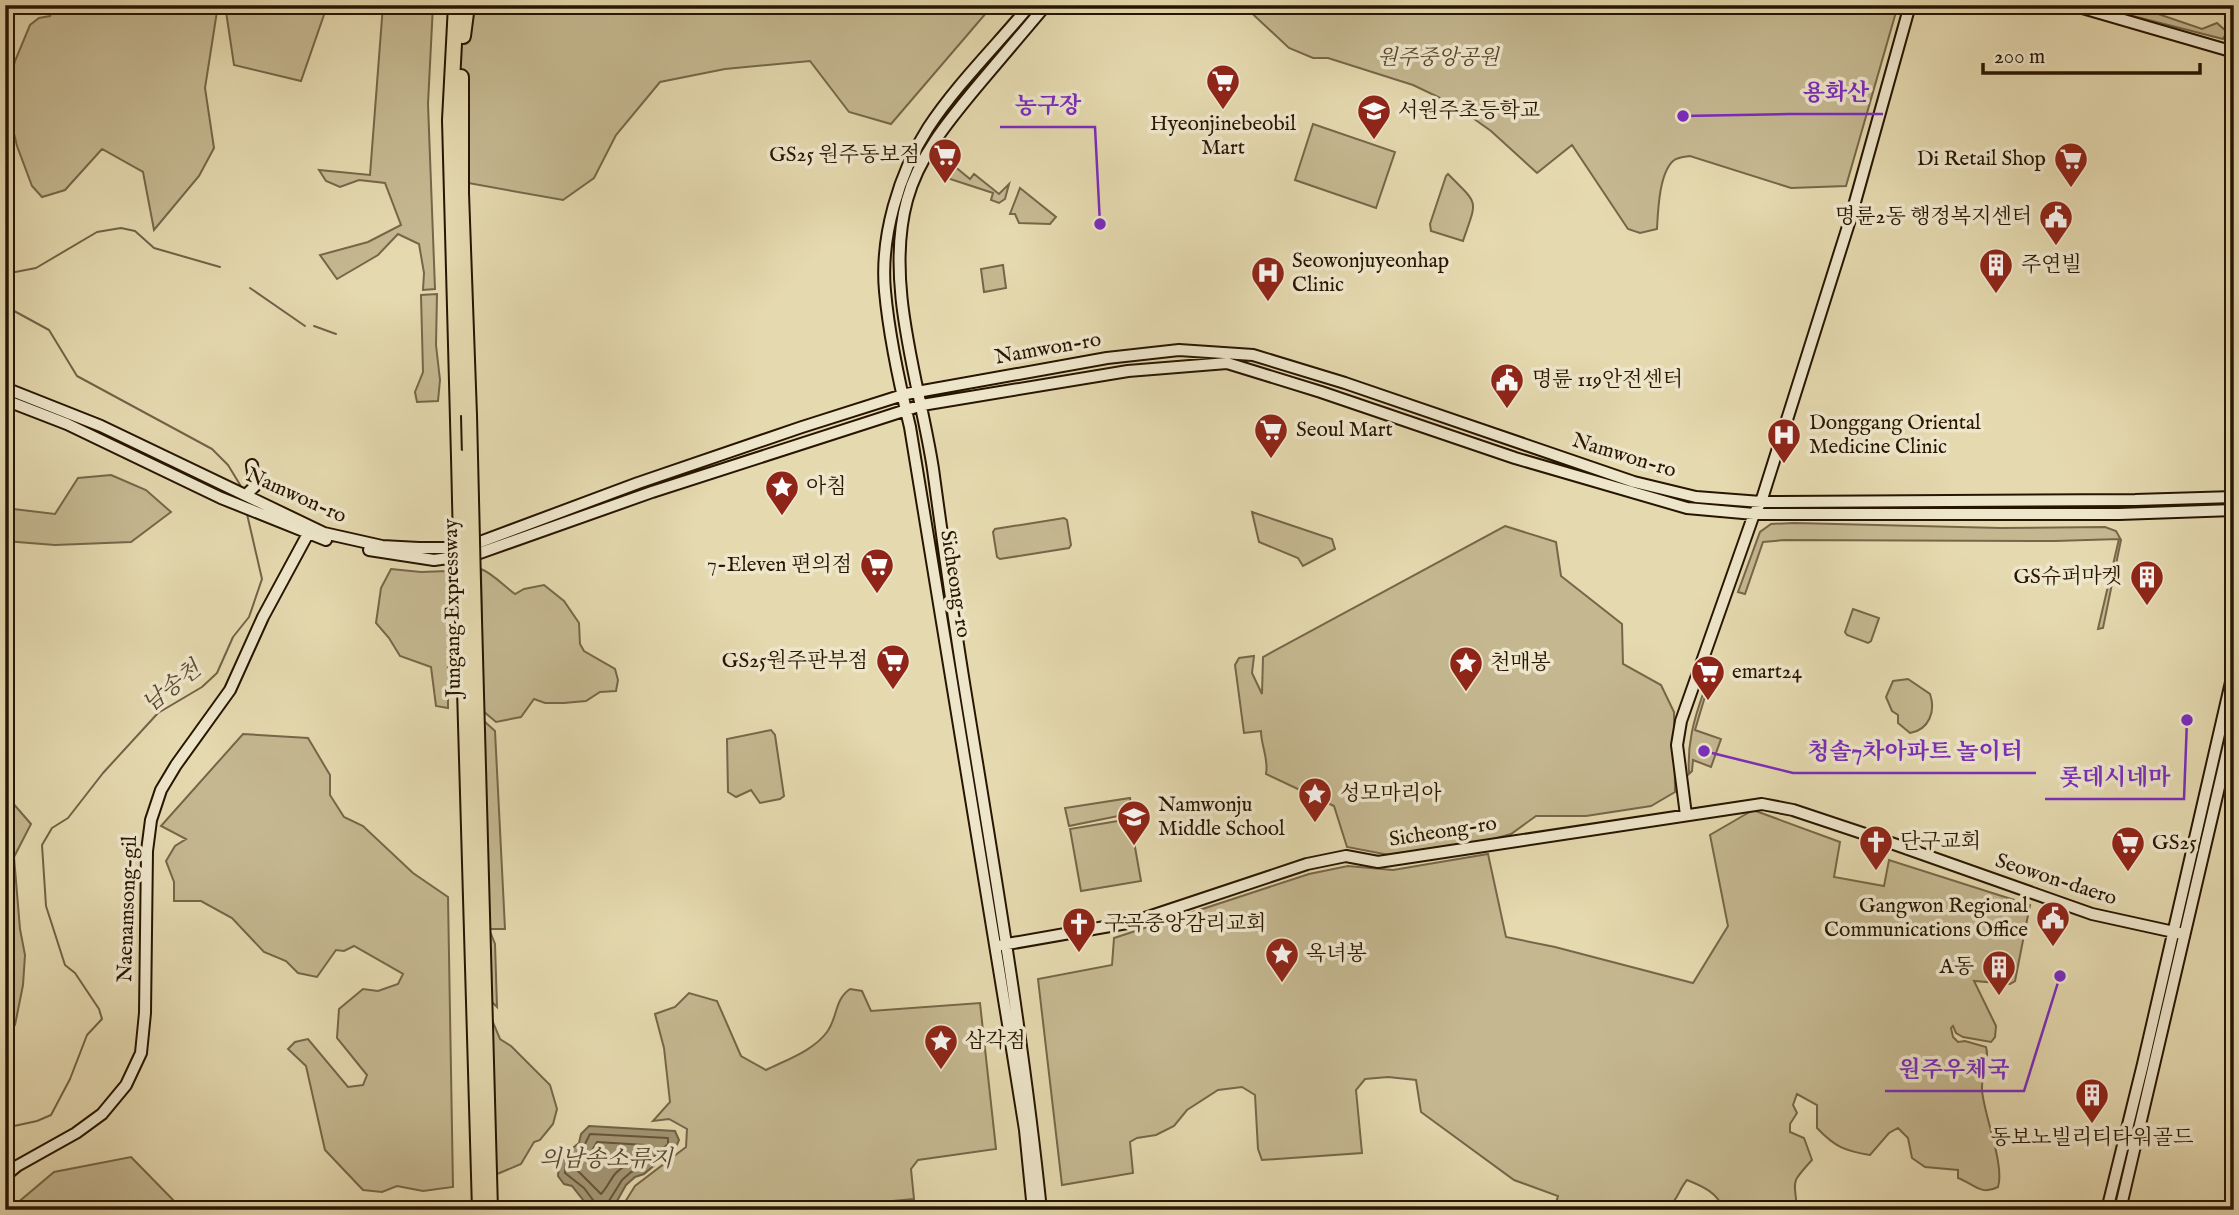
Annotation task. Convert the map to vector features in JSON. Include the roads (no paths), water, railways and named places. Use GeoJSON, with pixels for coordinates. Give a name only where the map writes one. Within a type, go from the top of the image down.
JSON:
{"type":"FeatureCollection","features":[{"type":"Feature","properties":{"kind":"highway","name":"Jungang Expressway"},"geometry":{"type":"LineString","coordinates":[[456,5],[450,120],[458,457],[468,584],[490,1210]]}},
{"type":"Feature","properties":{"kind":"highway","name":"Jungang Expressway"},"geometry":{"type":"LineString","coordinates":[[467,5],[462,44],[461,193],[469,415],[468,584],[480,1210]]}},
{"type":"Feature","properties":{"kind":"street","name":"Sicheong-ro"},"geometry":{"type":"LineString","coordinates":[[1030,5],[939,113],[919,143],[887,243],[885,288],[959,693],[1033,1133],[1041,1210]]}},
{"type":"Feature","properties":{"kind":"street","name":"Sicheong-ro"},"geometry":{"type":"LineString","coordinates":[[959,693],[922,405],[898,265],[906,185],[950,119],[1046,5]]}},
{"type":"Feature","properties":{"kind":"street"},"geometry":{"type":"LineString","coordinates":[[1686,815],[1676,745],[1681,721],[1754,514],[1761,502],[1850,219],[1910,5]]}},
{"type":"Feature","properties":{"kind":"street"},"geometry":{"type":"LineString","coordinates":[[2072,5],[2234,52]]}},
{"type":"Feature","properties":{"kind":"street","name":"Namwon-ro"},"geometry":{"type":"LineString","coordinates":[[5,400],[67,424],[221,498],[342,545],[434,560],[489,551],[605,502],[802,427],[903,395],[1107,358],[1179,350],[1228,358],[1514,458],[1687,508],[1754,514],[2132,513],[2234,510]]}},
{"type":"Feature","properties":{"kind":"street","name":"Namwon-ro"},"geometry":{"type":"LineString","coordinates":[[605,502],[922,405],[1128,371],[1253,355],[1345,383],[1519,444],[1696,497],[1761,502],[2234,497]]}},
{"type":"Feature","properties":{"kind":"street","name":"Namwon-ro"},"geometry":{"type":"LineString","coordinates":[[6,389],[80,417],[227,486],[309,531]]}},
{"type":"Feature","properties":{"kind":"street"},"geometry":{"type":"LineString","coordinates":[[1514,458],[1519,444]]}},
{"type":"Feature","properties":{"kind":"street"},"geometry":{"type":"LineString","coordinates":[[245,495],[255,486],[252,465]]}},
{"type":"Feature","properties":{"kind":"street"},"geometry":{"type":"LineString","coordinates":[[2132,513],[2135,500]]}},
{"type":"Feature","properties":{"kind":"street","name":"Naenamsong-gil"},"geometry":{"type":"LineString","coordinates":[[5,1176],[102,1114],[126,1085],[141,1054],[145,1013],[147,851],[151,820],[161,790],[176,765],[230,690],[263,617],[309,531]]}},
{"type":"Feature","properties":{"kind":"street"},"geometry":{"type":"LineString","coordinates":[[2120,1210],[2178,933],[2202,803],[2234,669]]}},
{"type":"Feature","properties":{"kind":"street"},"geometry":{"type":"LineString","coordinates":[[2178,933],[2234,723]]}},
{"type":"Feature","properties":{"kind":"street"},"geometry":{"type":"LineString","coordinates":[[2202,803],[2214,805]]}},
{"type":"Feature","properties":{"kind":"street","name":"Seowon-daero"},"geometry":{"type":"LineString","coordinates":[[1686,815],[1762,804],[1793,810],[2092,914],[2178,933]]}},
{"type":"Feature","properties":{"kind":"street","name":"Sicheong-ro"},"geometry":{"type":"LineString","coordinates":[[1001,945],[1133,922],[1307,864],[1346,856],[1378,862],[1686,815]]}},
{"type":"Feature","properties":{"kind":"street","name":"Sicheong-ro"},"geometry":{"type":"LineString","coordinates":[[1001,945],[1033,1210]]}},
{"type":"Feature","properties":{"kind":"street"},"geometry":{"type":"LineString","coordinates":[[2107,1210],[2149,1066]]}},
{"type":"Feature","properties":{"kind":"water","name":"의남송소류지"},"geometry":{"type":"Polygon","coordinates":[[[589,1126],[675,1131],[679,1140],[676,1147],[644,1174],[635,1177],[626,1185],[612,1210],[591,1210],[572,1186],[564,1184],[558,1176],[560,1158],[579,1143],[581,1134],[589,1126]]]}},
{"type":"Feature","properties":{"kind":"waterway"},"geometry":{"type":"LineString","coordinates":[[5,274],[36,268],[97,232],[121,228],[135,231],[154,248],[220,267]]}},
{"type":"Feature","properties":{"kind":"waterway"},"geometry":{"type":"LineString","coordinates":[[250,288],[305,326]]}},
{"type":"Feature","properties":{"kind":"waterway","name":"남송천"},"geometry":{"type":"LineString","coordinates":[[5,306],[49,330],[77,376],[212,449],[228,465],[242,488]]}},
{"type":"Feature","properties":{"kind":"waterway"},"geometry":{"type":"LineString","coordinates":[[314,326],[336,334]]}},
{"type":"Feature","properties":{"kind":"waterway","name":"남송천"},"geometry":{"type":"LineString","coordinates":[[5,1128],[51,1115],[70,1079],[87,1035],[102,1019],[99,1009],[75,973],[65,965],[46,906],[42,845],[52,828],[68,818],[103,773],[158,713],[202,687],[217,673],[233,637],[249,617],[262,579],[247,514]]}},
{"type":"Feature","properties":{"kind":"place","name":"Hyeonjinebeobil Mart"},"geometry":{"type":"Point","coordinates":[1223,111]}},
{"type":"Feature","properties":{"kind":"place","name":"용화산"},"geometry":{"type":"Point","coordinates":[1683,116]}},
{"type":"Feature","properties":{"kind":"place","name":"서원주초등학교"},"geometry":{"type":"Point","coordinates":[1374,141]}},
{"type":"Feature","properties":{"kind":"place","name":"GS25 원주동보점"},"geometry":{"type":"Point","coordinates":[945,185]}},
{"type":"Feature","properties":{"kind":"place","name":"Di Retail Shop"},"geometry":{"type":"Point","coordinates":[2071,189]}},
{"type":"Feature","properties":{"kind":"place","name":"농구장"},"geometry":{"type":"Point","coordinates":[1100,224]}},
{"type":"Feature","properties":{"kind":"place","name":"명륜2동 행정복지센터"},"geometry":{"type":"Point","coordinates":[2056,247]}},
{"type":"Feature","properties":{"kind":"place","name":"주연빌"},"geometry":{"type":"Point","coordinates":[1996,295]}},
{"type":"Feature","properties":{"kind":"place","name":"Seowonjuyeonhap Clinic"},"geometry":{"type":"Point","coordinates":[1268,303]}},
{"type":"Feature","properties":{"kind":"place","name":"명륜 119안전센터"},"geometry":{"type":"Point","coordinates":[1507,410]}},
{"type":"Feature","properties":{"kind":"place","name":"Seoul Mart"},"geometry":{"type":"Point","coordinates":[1271,460]}},
{"type":"Feature","properties":{"kind":"place","name":"Donggang Oriental Medicine Clinic"},"geometry":{"type":"Point","coordinates":[1784,465]}},
{"type":"Feature","properties":{"kind":"place","name":"아침"},"geometry":{"type":"Point","coordinates":[782,517]}},
{"type":"Feature","properties":{"kind":"place","name":"7-Eleven 편의점"},"geometry":{"type":"Point","coordinates":[877,595]}},
{"type":"Feature","properties":{"kind":"place","name":"GS슈퍼마켓"},"geometry":{"type":"Point","coordinates":[2147,607]}},
{"type":"Feature","properties":{"kind":"place","name":"GS25원주판부점"},"geometry":{"type":"Point","coordinates":[893,691]}},
{"type":"Feature","properties":{"kind":"place","name":"천매봉"},"geometry":{"type":"Point","coordinates":[1466,693]}},
{"type":"Feature","properties":{"kind":"place","name":"emart24"},"geometry":{"type":"Point","coordinates":[1708,702]}},
{"type":"Feature","properties":{"kind":"place","name":"롯데시네마"},"geometry":{"type":"Point","coordinates":[2187,720]}},
{"type":"Feature","properties":{"kind":"place","name":"청솔7차아파트 놀이터"},"geometry":{"type":"Point","coordinates":[1704,751]}},
{"type":"Feature","properties":{"kind":"place","name":"성모마리아"},"geometry":{"type":"Point","coordinates":[1315,824]}},
{"type":"Feature","properties":{"kind":"place","name":"Namwonju Middle School"},"geometry":{"type":"Point","coordinates":[1134,847]}},
{"type":"Feature","properties":{"kind":"place","name":"단구교회"},"geometry":{"type":"Point","coordinates":[1876,872]}},
{"type":"Feature","properties":{"kind":"place","name":"GS25"},"geometry":{"type":"Point","coordinates":[2128,873]}},
{"type":"Feature","properties":{"kind":"place","name":"Gangwon Regional Communications Office"},"geometry":{"type":"Point","coordinates":[2053,948]}},
{"type":"Feature","properties":{"kind":"place","name":"구곡중앙감리교회"},"geometry":{"type":"Point","coordinates":[1079,954]}},
{"type":"Feature","properties":{"kind":"place","name":"원주우체국"},"geometry":{"type":"Point","coordinates":[2060,976]}},
{"type":"Feature","properties":{"kind":"place","name":"옥녀봉"},"geometry":{"type":"Point","coordinates":[1282,984]}},
{"type":"Feature","properties":{"kind":"place","name":"A동"},"geometry":{"type":"Point","coordinates":[1999,997]}},
{"type":"Feature","properties":{"kind":"place","name":"삼각점"},"geometry":{"type":"Point","coordinates":[941,1071]}},
{"type":"Feature","properties":{"kind":"place","name":"동보노빌리티타워골드"},"geometry":{"type":"Point","coordinates":[2092,1125]}},
{"type":"Feature","properties":{"kind":"park label","name":"원주중앙공원"},"geometry":{"type":"Point","coordinates":[1438,58]}}]}
